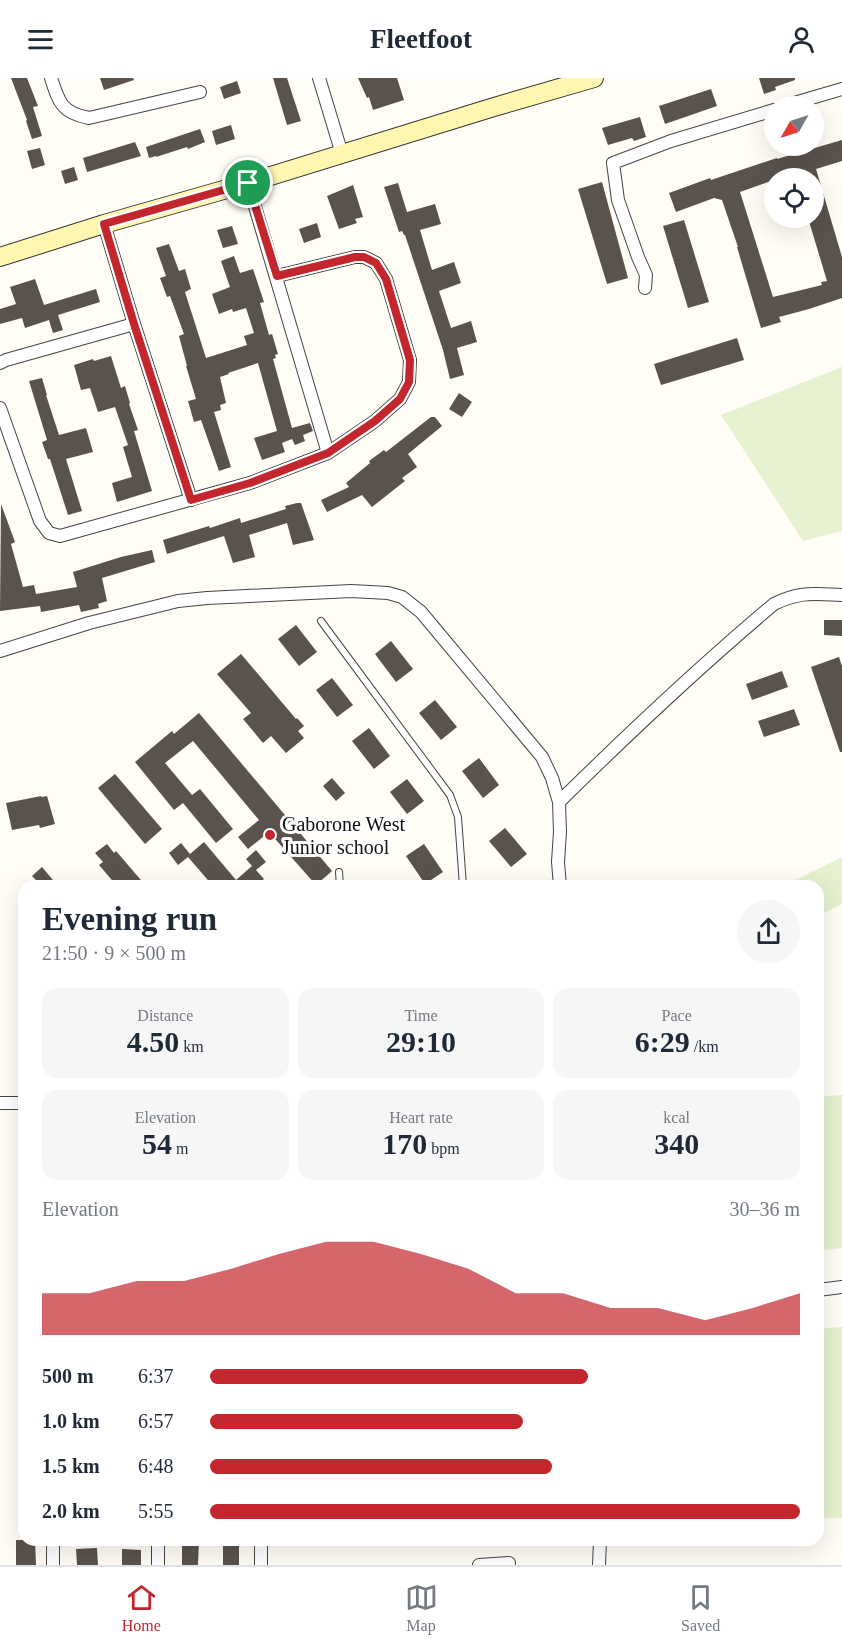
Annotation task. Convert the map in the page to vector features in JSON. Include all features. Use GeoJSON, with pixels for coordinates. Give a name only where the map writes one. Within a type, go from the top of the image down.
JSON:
{"type":"FeatureCollection","features":[{"type":"Feature","properties":{"kind":"street"},"geometry":{"type":"LineString","coordinates":[[51,78],[64,108],[75,115],[89,118],[200,92]]}},
{"type":"Feature","properties":{"kind":"street"},"geometry":{"type":"LineString","coordinates":[[319,78],[342,154]]}},
{"type":"Feature","properties":{"kind":"street"},"geometry":{"type":"LineString","coordinates":[[0,257],[594,78]]}},
{"type":"Feature","properties":{"kind":"street"},"geometry":{"type":"LineString","coordinates":[[818,96],[842,89]]}},
{"type":"Feature","properties":{"kind":"street"},"geometry":{"type":"LineString","coordinates":[[645,288],[645,275],[618,200],[613,163],[671,141],[764,113]]}},
{"type":"Feature","properties":{"kind":"street"},"geometry":{"type":"LineString","coordinates":[[248,183],[328,453]]}},
{"type":"Feature","properties":{"kind":"street"},"geometry":{"type":"LineString","coordinates":[[104,224],[191,500]]}},
{"type":"Feature","properties":{"kind":"street"},"geometry":{"type":"LineString","coordinates":[[0,408],[40,521],[54,535],[60,536],[250,483],[328,453],[375,421],[400,399],[409,382],[410,360],[386,279],[376,263],[364,257],[355,257],[277,276]]}},
{"type":"Feature","properties":{"kind":"street"},"geometry":{"type":"LineString","coordinates":[[0,363],[134,324]]}},
{"type":"Feature","properties":{"kind":"street"},"geometry":{"type":"LineString","coordinates":[[0,651],[89,623],[178,601],[340,591],[388,593],[402,597],[422,612],[542,757],[552,778],[559,802],[560,880]]}},
{"type":"Feature","properties":{"kind":"street"},"geometry":{"type":"LineString","coordinates":[[559,802],[680,687],[774,604],[789,597],[804,594],[842,595]]}},
{"type":"Feature","properties":{"kind":"street"},"geometry":{"type":"LineString","coordinates":[[0,1102],[18,1103]]}},
{"type":"Feature","properties":{"kind":"street"},"geometry":{"type":"LineString","coordinates":[[824,1289],[842,1287]]}},
{"type":"Feature","properties":{"kind":"street"},"geometry":{"type":"LineString","coordinates":[[53,1546],[53,1565]]}},
{"type":"Feature","properties":{"kind":"street"},"geometry":{"type":"LineString","coordinates":[[158,1546],[158,1565]]}},
{"type":"Feature","properties":{"kind":"street"},"geometry":{"type":"LineString","coordinates":[[261,1546],[261,1565]]}},
{"type":"Feature","properties":{"kind":"street"},"geometry":{"type":"LineString","coordinates":[[599,1565],[600,1546]]}},
{"type":"Feature","properties":{"kind":"street"},"geometry":{"type":"LineString","coordinates":[[479,1565],[509,1563]]}},
{"type":"Feature","properties":{"kind":"lane"},"geometry":{"type":"LineString","coordinates":[[321,621],[450,795],[458,817],[463,880]]}},
{"type":"Feature","properties":{"kind":"lane"},"geometry":{"type":"LineString","coordinates":[[339,872],[340,880]]}},
{"type":"Feature","properties":{"kind":"green space"},"geometry":{"type":"Polygon","coordinates":[[[842,367],[842,531],[803,541],[721,415],[842,367]]]}},
{"type":"Feature","properties":{"kind":"green space"},"geometry":{"type":"Polygon","coordinates":[[[842,857],[842,904],[824,913],[824,880],[795,880],[842,857]]]}},
{"type":"Feature","properties":{"kind":"green space"},"geometry":{"type":"Polygon","coordinates":[[[842,1095],[842,1248],[824,1250],[824,1096],[842,1095]]]}},
{"type":"Feature","properties":{"kind":"green space"},"geometry":{"type":"Polygon","coordinates":[[[842,1327],[842,1518],[824,1518],[824,1328],[842,1327]]]}},
{"type":"Feature","properties":{"kind":"building"},"geometry":{"type":"Polygon","coordinates":[[[11,78],[27,78],[38,106],[33,107],[42,136],[32,139],[11,78]]]}},
{"type":"Feature","properties":{"kind":"building"},"geometry":{"type":"Polygon","coordinates":[[[100,78],[133,78],[134,80],[104,90],[100,78]]]}},
{"type":"Feature","properties":{"kind":"building"},"geometry":{"type":"Polygon","coordinates":[[[273,78],[287,78],[301,121],[287,125],[273,78]]]}},
{"type":"Feature","properties":{"kind":"building"},"geometry":{"type":"Polygon","coordinates":[[[358,78],[397,78],[404,100],[373,110],[369,97],[367,98],[358,78]]]}},
{"type":"Feature","properties":{"kind":"building"},"geometry":{"type":"Polygon","coordinates":[[[759,78],[795,78],[795,80],[775,87],[776,90],[764,94],[759,78]]]}},
{"type":"Feature","properties":{"kind":"building"},"geometry":{"type":"Polygon","coordinates":[[[237,81],[241,93],[224,99],[220,87],[237,81]]]}},
{"type":"Feature","properties":{"kind":"building"},"geometry":{"type":"Polygon","coordinates":[[[711,89],[717,106],[665,124],[659,106],[711,89]]]}},
{"type":"Feature","properties":{"kind":"building"},"geometry":{"type":"Polygon","coordinates":[[[640,117],[646,137],[634,141],[632,138],[608,145],[602,128],[640,117]]]}},
{"type":"Feature","properties":{"kind":"building"},"geometry":{"type":"Polygon","coordinates":[[[231,125],[235,139],[216,145],[212,131],[231,125]]]}},
{"type":"Feature","properties":{"kind":"building"},"geometry":{"type":"Polygon","coordinates":[[[200,129],[205,142],[188,149],[187,147],[149,158],[146,147],[200,129]]]}},
{"type":"Feature","properties":{"kind":"building"},"geometry":{"type":"Polygon","coordinates":[[[842,140],[842,161],[819,168],[764,168],[764,184],[740,192],[773,297],[822,285],[821,282],[827,281],[811,228],[824,228],[824,196],[842,257],[842,298],[779,317],[781,322],[761,328],[722,200],[714,198],[676,212],[669,193],[777,158],[824,156],[824,145],[842,140]]]}},
{"type":"Feature","properties":{"kind":"building"},"geometry":{"type":"Polygon","coordinates":[[[135,142],[141,156],[87,172],[83,158],[135,142]]]}},
{"type":"Feature","properties":{"kind":"building"},"geometry":{"type":"Polygon","coordinates":[[[40,148],[45,165],[32,169],[27,151],[40,148]]]}},
{"type":"Feature","properties":{"kind":"building"},"geometry":{"type":"Polygon","coordinates":[[[74,167],[78,180],[65,184],[61,171],[74,167]]]}},
{"type":"Feature","properties":{"kind":"building"},"geometry":{"type":"Polygon","coordinates":[[[602,182],[628,278],[607,284],[578,189],[602,182]]]}},
{"type":"Feature","properties":{"kind":"building"},"geometry":{"type":"Polygon","coordinates":[[[398,183],[407,212],[435,204],[441,224],[420,230],[432,270],[454,262],[461,283],[439,291],[451,328],[471,321],[477,342],[457,348],[464,375],[450,379],[443,350],[405,235],[402,231],[399,232],[384,187],[398,183]]]}},
{"type":"Feature","properties":{"kind":"building"},"geometry":{"type":"Polygon","coordinates":[[[353,185],[363,217],[355,219],[357,223],[339,229],[327,196],[353,185]]]}},
{"type":"Feature","properties":{"kind":"building"},"geometry":{"type":"Polygon","coordinates":[[[684,220],[709,302],[688,308],[663,226],[684,220]]]}},
{"type":"Feature","properties":{"kind":"building"},"geometry":{"type":"Polygon","coordinates":[[[317,223],[321,237],[304,243],[299,229],[317,223]]]}},
{"type":"Feature","properties":{"kind":"building"},"geometry":{"type":"Polygon","coordinates":[[[232,226],[238,244],[223,248],[217,230],[232,226]]]}},
{"type":"Feature","properties":{"kind":"building"},"geometry":{"type":"Polygon","coordinates":[[[169,244],[179,271],[185,269],[191,289],[185,292],[206,358],[247,345],[244,336],[254,333],[246,308],[233,312],[232,309],[219,314],[212,294],[230,287],[221,261],[234,256],[240,273],[253,269],[264,302],[260,303],[269,335],[272,334],[278,354],[273,359],[292,428],[310,423],[313,431],[303,435],[305,441],[295,445],[292,439],[282,443],[285,452],[262,460],[254,438],[277,431],[258,363],[228,373],[220,377],[226,403],[220,405],[221,410],[214,412],[231,467],[219,471],[201,420],[194,422],[188,401],[196,399],[179,336],[184,334],[170,296],[167,297],[160,278],[166,276],[156,248],[169,244]]]}},
{"type":"Feature","properties":{"kind":"building"},"geometry":{"type":"Polygon","coordinates":[[[35,279],[44,305],[96,289],[100,302],[58,315],[63,330],[53,333],[49,320],[25,328],[22,318],[0,324],[0,309],[16,304],[10,287],[35,279]]]}},
{"type":"Feature","properties":{"kind":"building"},"geometry":{"type":"Polygon","coordinates":[[[737,338],[744,360],[661,385],[654,364],[737,338]]]}},
{"type":"Feature","properties":{"kind":"building"},"geometry":{"type":"Polygon","coordinates":[[[111,356],[121,388],[125,386],[138,430],[134,431],[152,491],[117,502],[112,483],[132,477],[123,447],[128,445],[115,407],[98,412],[90,388],[81,390],[74,365],[111,356]]]}},
{"type":"Feature","properties":{"kind":"building"},"geometry":{"type":"Polygon","coordinates":[[[42,378],[59,435],[86,428],[93,452],[66,459],[82,511],[68,515],[50,459],[48,459],[42,442],[47,440],[29,381],[42,378]]]}},
{"type":"Feature","properties":{"kind":"building"},"geometry":{"type":"Polygon","coordinates":[[[459,393],[472,402],[462,417],[449,409],[459,393]]]}},
{"type":"Feature","properties":{"kind":"building"},"geometry":{"type":"Polygon","coordinates":[[[431,417],[435,417],[442,426],[408,454],[417,467],[402,478],[405,481],[372,507],[362,495],[327,512],[321,500],[349,487],[346,483],[370,463],[369,461],[384,450],[386,452],[431,417]]]}},
{"type":"Feature","properties":{"kind":"building"},"geometry":{"type":"Polygon","coordinates":[[[301,503],[314,540],[293,545],[287,523],[249,535],[255,557],[233,563],[224,536],[167,554],[163,540],[240,518],[241,523],[286,509],[285,506],[301,503]]]}},
{"type":"Feature","properties":{"kind":"building"},"geometry":{"type":"Polygon","coordinates":[[[1,504],[15,542],[11,544],[23,587],[34,585],[36,594],[77,587],[73,572],[121,557],[152,550],[155,562],[102,578],[107,601],[98,604],[99,608],[81,612],[79,605],[41,612],[40,606],[0,611],[1,504]]]}},
{"type":"Feature","properties":{"kind":"building"},"geometry":{"type":"Polygon","coordinates":[[[824,620],[842,620],[842,636],[824,635],[824,620]]]}},
{"type":"Feature","properties":{"kind":"building"},"geometry":{"type":"Polygon","coordinates":[[[296,625],[317,652],[299,666],[278,639],[296,625]]]}},
{"type":"Feature","properties":{"kind":"building"},"geometry":{"type":"Polygon","coordinates":[[[391,641],[413,669],[396,682],[375,654],[391,641]]]}},
{"type":"Feature","properties":{"kind":"building"},"geometry":{"type":"Polygon","coordinates":[[[241,654],[304,726],[298,731],[304,738],[286,753],[271,736],[263,743],[243,719],[251,713],[217,674],[241,654]]]}},
{"type":"Feature","properties":{"kind":"building"},"geometry":{"type":"Polygon","coordinates":[[[839,657],[842,666],[842,752],[840,752],[811,667],[839,657]]]}},
{"type":"Feature","properties":{"kind":"building"},"geometry":{"type":"Polygon","coordinates":[[[782,671],[788,687],[752,700],[746,684],[782,671]]]}},
{"type":"Feature","properties":{"kind":"building"},"geometry":{"type":"Polygon","coordinates":[[[332,678],[353,705],[337,717],[316,690],[332,678]]]}},
{"type":"Feature","properties":{"kind":"building"},"geometry":{"type":"Polygon","coordinates":[[[435,700],[457,727],[441,740],[419,713],[435,700]]]}},
{"type":"Feature","properties":{"kind":"building"},"geometry":{"type":"Polygon","coordinates":[[[794,709],[800,725],[764,737],[758,721],[794,709]]]}},
{"type":"Feature","properties":{"kind":"building"},"geometry":{"type":"Polygon","coordinates":[[[199,713],[332,871],[322,880],[312,880],[269,832],[248,849],[238,837],[259,820],[193,741],[165,763],[192,795],[200,789],[233,829],[216,843],[183,803],[174,810],[135,762],[172,731],[174,734],[199,713]]]}},
{"type":"Feature","properties":{"kind":"building"},"geometry":{"type":"Polygon","coordinates":[[[369,728],[390,756],[374,769],[352,741],[369,728]]]}},
{"type":"Feature","properties":{"kind":"building"},"geometry":{"type":"Polygon","coordinates":[[[479,758],[499,785],[483,798],[462,771],[479,758]]]}},
{"type":"Feature","properties":{"kind":"building"},"geometry":{"type":"Polygon","coordinates":[[[115,774],[162,829],[145,844],[98,788],[115,774]]]}},
{"type":"Feature","properties":{"kind":"building"},"geometry":{"type":"Polygon","coordinates":[[[332,778],[345,793],[336,801],[323,786],[332,778]]]}},
{"type":"Feature","properties":{"kind":"building"},"geometry":{"type":"Polygon","coordinates":[[[407,779],[424,801],[407,814],[390,792],[407,779]]]}},
{"type":"Feature","properties":{"kind":"building"},"geometry":{"type":"Polygon","coordinates":[[[47,796],[55,824],[40,828],[39,825],[12,830],[6,803],[47,796]]]}},
{"type":"Feature","properties":{"kind":"building"},"geometry":{"type":"Polygon","coordinates":[[[505,828],[527,854],[511,867],[489,841],[505,828]]]}},
{"type":"Feature","properties":{"kind":"building"},"geometry":{"type":"Polygon","coordinates":[[[204,842],[236,880],[208,880],[188,857],[178,865],[169,853],[181,843],[190,854],[204,842]]]}},
{"type":"Feature","properties":{"kind":"building"},"geometry":{"type":"Polygon","coordinates":[[[107,844],[141,880],[112,880],[99,865],[103,862],[95,853],[107,844]]]}},
{"type":"Feature","properties":{"kind":"building"},"geometry":{"type":"Polygon","coordinates":[[[424,844],[443,872],[431,880],[422,880],[406,856],[424,844]]]}},
{"type":"Feature","properties":{"kind":"building"},"geometry":{"type":"Polygon","coordinates":[[[256,850],[266,862],[256,870],[264,879],[236,880],[252,866],[246,859],[256,850]]]}},
{"type":"Feature","properties":{"kind":"building"},"geometry":{"type":"Polygon","coordinates":[[[42,867],[53,880],[36,880],[32,876],[42,867]]]}},
{"type":"Feature","properties":{"kind":"building"},"geometry":{"type":"Polygon","coordinates":[[[16,1540],[18,1540],[18,1546],[35,1546],[36,1565],[16,1565],[16,1540]]]}},
{"type":"Feature","properties":{"kind":"building"},"geometry":{"type":"Polygon","coordinates":[[[182,1546],[199,1546],[198,1565],[182,1565],[182,1546]]]}},
{"type":"Feature","properties":{"kind":"building"},"geometry":{"type":"Polygon","coordinates":[[[223,1546],[239,1546],[239,1565],[223,1565],[223,1546]]]}},
{"type":"Feature","properties":{"kind":"building"},"geometry":{"type":"Polygon","coordinates":[[[97,1548],[98,1565],[77,1565],[76,1549],[97,1548]]]}},
{"type":"Feature","properties":{"kind":"building"},"geometry":{"type":"Polygon","coordinates":[[[122,1549],[141,1550],[141,1565],[122,1565],[122,1549]]]}},
{"type":"Feature","properties":{"kind":"place","name":"Gaborone West Junior school"},"geometry":{"type":"Point","coordinates":[270,835]}},
{"type":"Feature","properties":{"kind":"route"},"geometry":{"type":"LineString","coordinates":[[248,183],[277,276],[355,257],[364,257],[376,263],[386,279],[410,360],[409,382],[400,399],[375,421],[328,453],[250,483],[191,500],[104,224],[248,183]]}}]}
